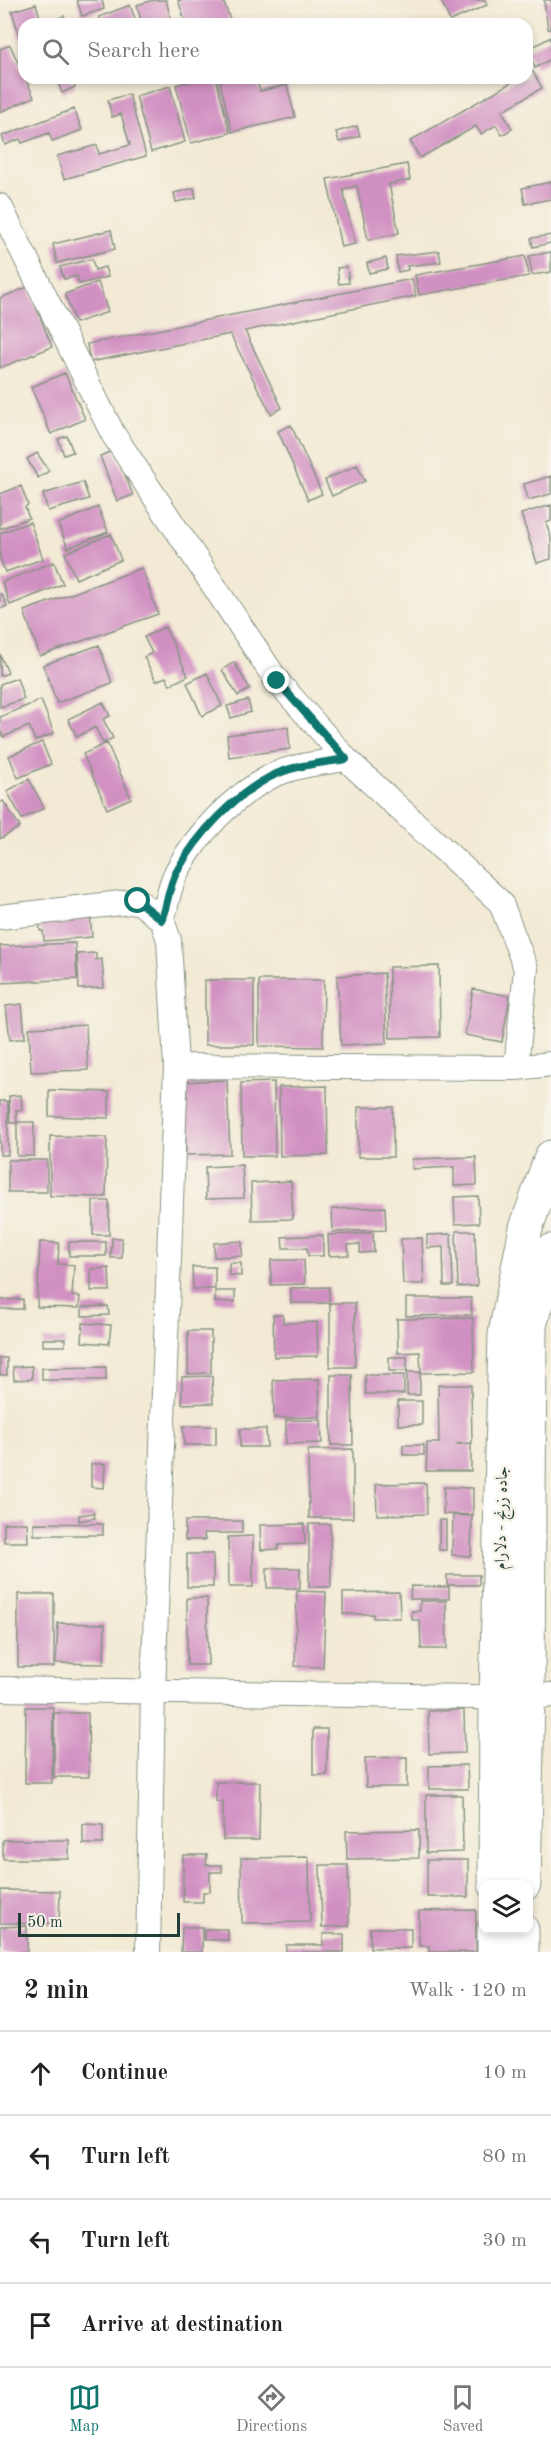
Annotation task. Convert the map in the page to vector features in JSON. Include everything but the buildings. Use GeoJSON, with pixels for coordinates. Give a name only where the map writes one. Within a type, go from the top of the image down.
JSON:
{"type":"FeatureCollection","features":[{"type":"Feature","properties":{"kind":"highway","name":"جاده زرنج - دلارام"},"geometry":{"type":"LineString","coordinates":[[495,1880],[496,1697],[505,1334],[526,1228],[551,1157]]}},
{"type":"Feature","properties":{"kind":"highway","name":"جاده زرنج - دلارام"},"geometry":{"type":"LineString","coordinates":[[524,1880],[539,1697],[530,1325],[551,1251]]}},
{"type":"Feature","properties":{"kind":"highway"},"geometry":{"type":"LineString","coordinates":[[494,1934],[494,1952]]}},
{"type":"Feature","properties":{"kind":"highway"},"geometry":{"type":"LineString","coordinates":[[522,1934],[522,1952]]}},
{"type":"Feature","properties":{"kind":"street"},"geometry":{"type":"LineString","coordinates":[[0,206],[113,434],[277,681],[346,759],[501,903],[526,969],[516,1068]]}},
{"type":"Feature","properties":{"kind":"street"},"geometry":{"type":"LineString","coordinates":[[162,920],[176,873],[203,833],[242,796],[271,777],[306,765],[346,759]]}},
{"type":"Feature","properties":{"kind":"street"},"geometry":{"type":"LineString","coordinates":[[0,917],[138,901],[162,920],[169,940],[176,1066],[153,1692],[148,1952]]}},
{"type":"Feature","properties":{"kind":"street"},"geometry":{"type":"LineString","coordinates":[[176,1066],[516,1068],[551,1064]]}},
{"type":"Feature","properties":{"kind":"street"},"geometry":{"type":"LineString","coordinates":[[0,1689],[539,1697]]}},
{"type":"Feature","properties":{"kind":"route"},"geometry":{"type":"LineString","coordinates":[[138,901],[162,920],[176,873],[203,833],[242,796],[271,777],[306,765],[346,759],[277,681]]}}]}
